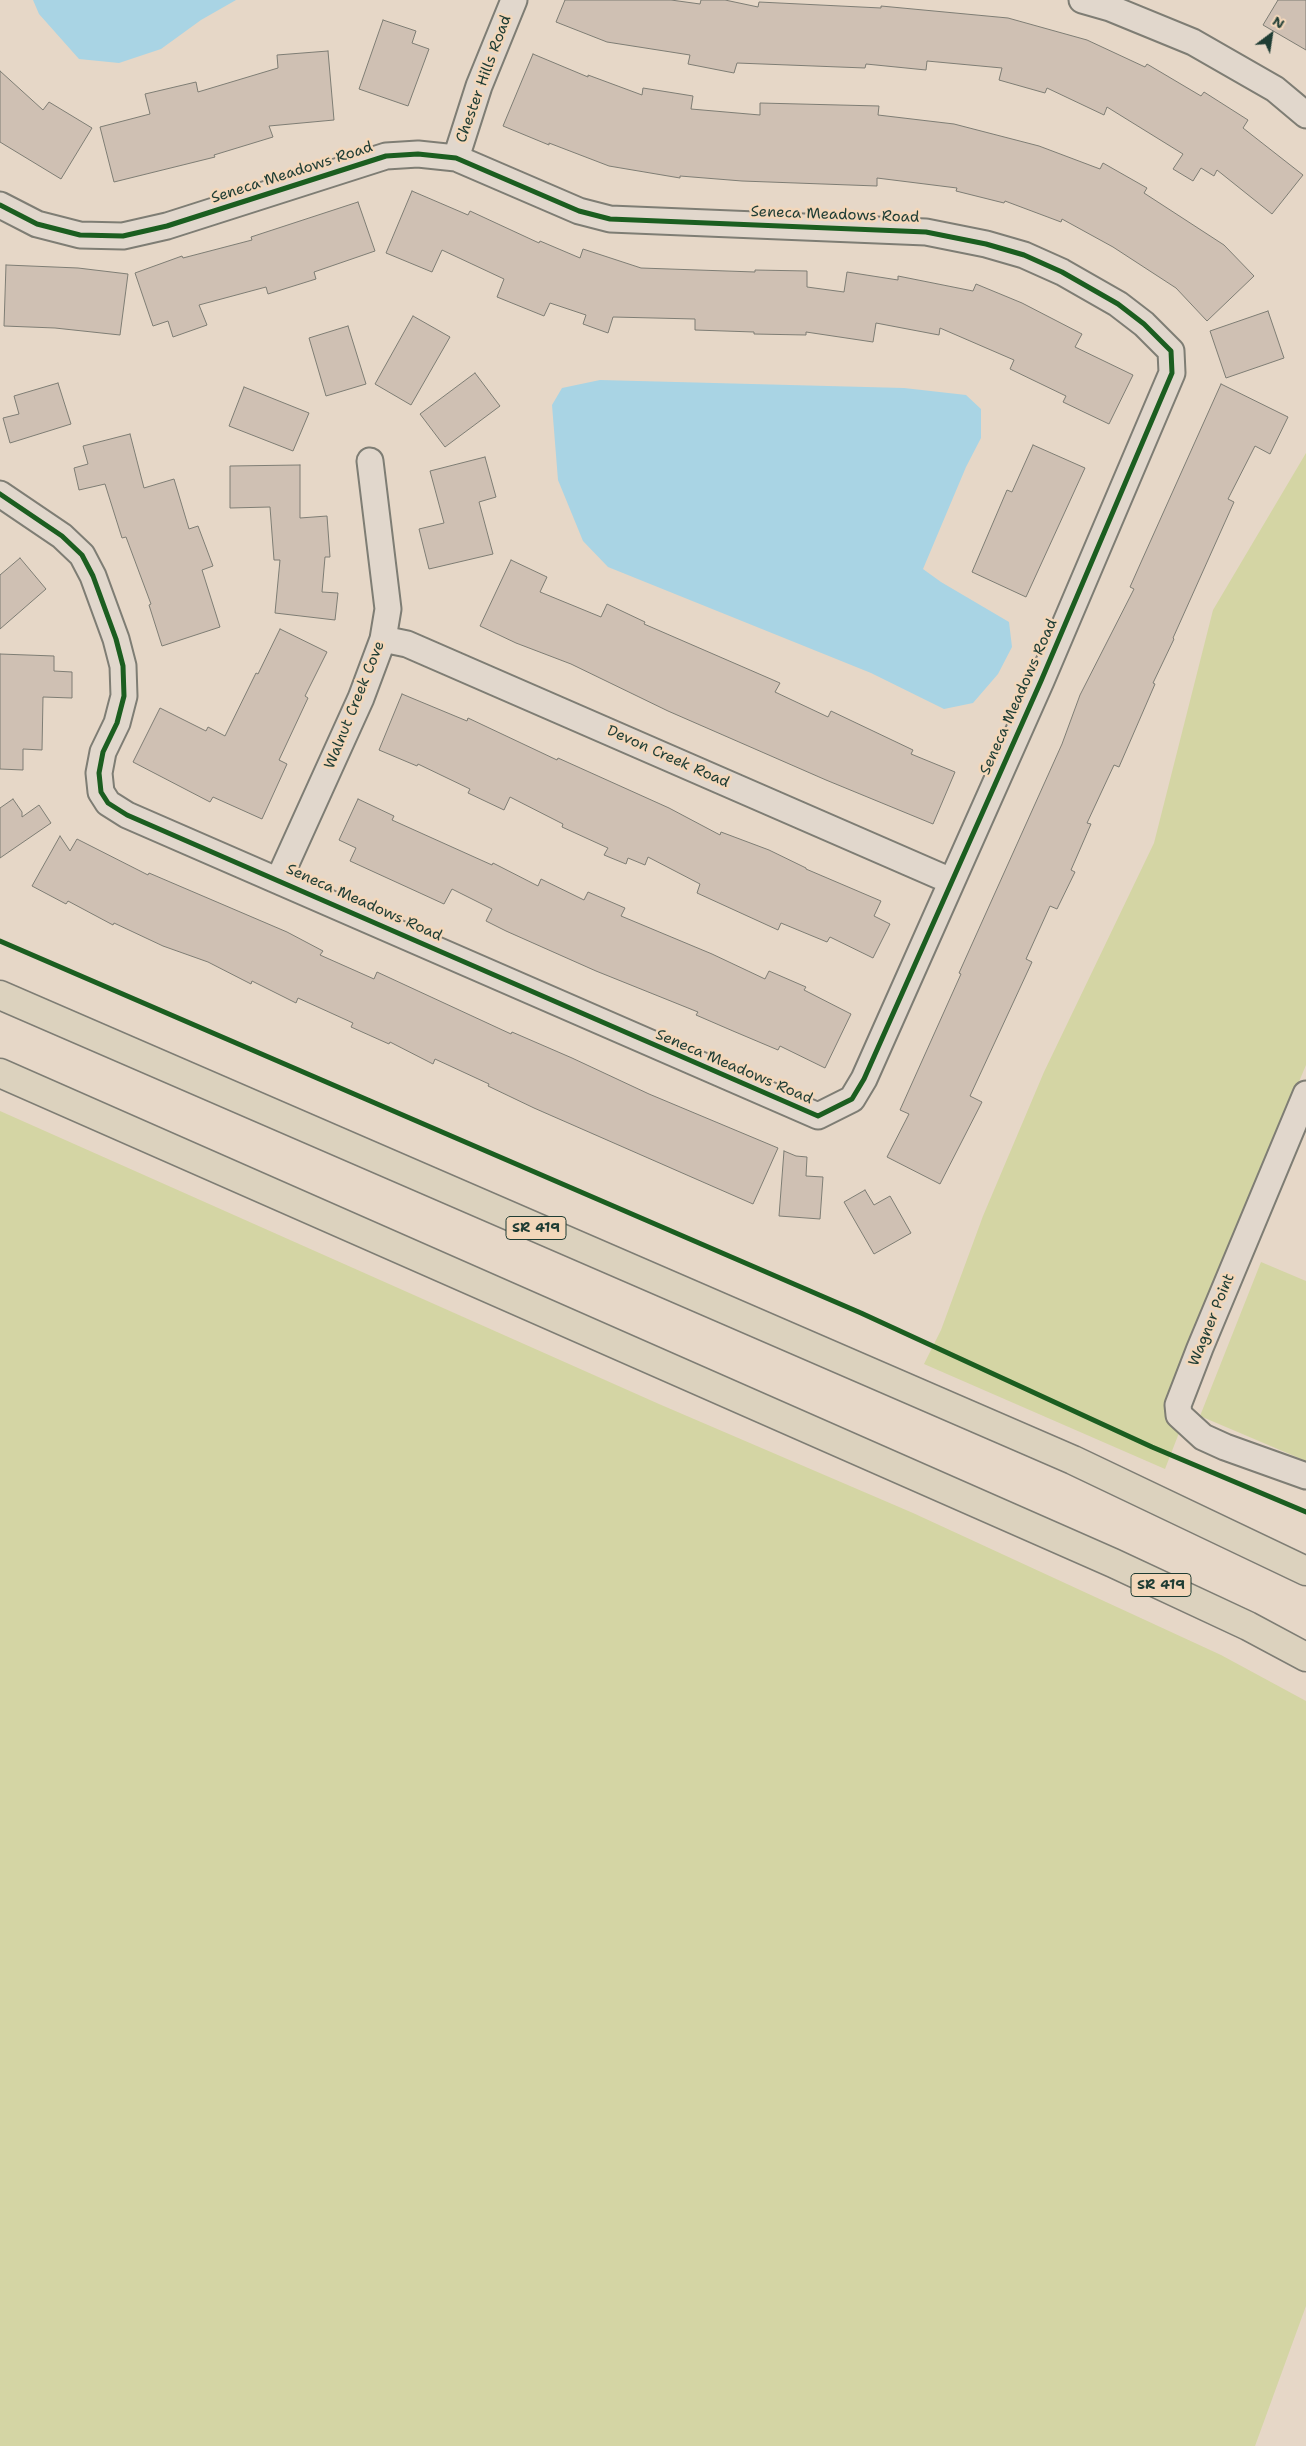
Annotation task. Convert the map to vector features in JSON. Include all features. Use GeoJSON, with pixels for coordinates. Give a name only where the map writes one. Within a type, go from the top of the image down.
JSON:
{"type":"FeatureCollection","features":[{"type":"Feature","properties":{"kind":"main road","name":"SR 419"},"geometry":{"type":"LineString","coordinates":[[0,995],[1073,1460],[1306,1571]]}},
{"type":"Feature","properties":{"kind":"main road","name":"SR 419"},"geometry":{"type":"LineString","coordinates":[[0,1073],[1068,1543],[1248,1626],[1306,1657]]}},
{"type":"Feature","properties":{"kind":"street","name":"Chester Hills Road"},"geometry":{"type":"LineString","coordinates":[[456,158],[479,86],[514,0]]}},
{"type":"Feature","properties":{"kind":"street"},"geometry":{"type":"LineString","coordinates":[[1082,0],[1110,8],[1193,42],[1274,89],[1306,115]]}},
{"type":"Feature","properties":{"kind":"street","name":"Seneca Meadows Road"},"geometry":{"type":"LineString","coordinates":[[0,205],[37,224],[80,235],[123,236],[167,226],[386,156],[418,154],[456,158],[579,211],[610,219],[926,232],[986,244],[1024,255],[1062,272],[1118,304],[1144,324],[1171,351],[1172,373],[1041,681],[864,1079],[852,1099],[818,1116],[128,815],[108,803],[102,792],[98,773],[103,752],[117,723],[124,696],[122,666],[109,621],[93,576],[82,554],[62,536],[0,494]]}},
{"type":"Feature","properties":{"kind":"street","name":"Walnut Creek Cove"},"geometry":{"type":"LineString","coordinates":[[279,880],[361,698],[383,639],[388,609],[370,461]]}},
{"type":"Feature","properties":{"kind":"street","name":"Devon Creek Road"},"geometry":{"type":"LineString","coordinates":[[383,639],[407,644],[951,880]]}},
{"type":"Feature","properties":{"kind":"street","name":"Wagner Point"},"geometry":{"type":"LineString","coordinates":[[1306,1094],[1178,1405],[1179,1415],[1203,1437],[1225,1447],[1306,1476]]}},
{"type":"Feature","properties":{"kind":"green space"},"geometry":{"type":"Polygon","coordinates":[[[1306,453],[1306,1065],[1189,1344],[1167,1417],[1170,1424],[1179,1433],[1165,1469],[924,1364],[941,1330],[983,1216],[1044,1072],[1154,843],[1213,610],[1306,453]]]}},
{"type":"Feature","properties":{"kind":"green space"},"geometry":{"type":"Polygon","coordinates":[[[0,1111],[659,1404],[913,1513],[1221,1655],[1306,1701],[1306,2306],[1255,2446],[0,2446],[0,1111]]]}},
{"type":"Feature","properties":{"kind":"green space"},"geometry":{"type":"Polygon","coordinates":[[[1261,1262],[1306,1281],[1306,1461],[1200,1416],[1261,1262]]]}},
{"type":"Feature","properties":{"kind":"water"},"geometry":{"type":"Polygon","coordinates":[[[33,0],[236,0],[201,20],[161,49],[119,63],[79,59],[39,14],[33,0]]]}},
{"type":"Feature","properties":{"kind":"water"},"geometry":{"type":"Polygon","coordinates":[[[600,380],[904,388],[966,395],[981,409],[981,438],[966,467],[923,569],[941,582],[1009,622],[1012,647],[998,674],[973,703],[944,709],[871,673],[608,567],[583,541],[558,480],[552,405],[562,388],[600,380]]]}},
{"type":"Feature","properties":{"kind":"building"},"geometry":{"type":"Polygon","coordinates":[[[565,0],[671,0],[700,4],[701,0],[725,0],[758,7],[759,2],[881,8],[881,6],[1008,18],[1087,40],[1145,67],[1147,64],[1201,96],[1204,92],[1248,120],[1243,128],[1303,175],[1272,214],[1217,170],[1214,176],[1201,168],[1193,181],[1173,169],[1183,154],[1107,107],[1104,115],[1047,88],[1045,93],[999,80],[1002,68],[927,61],[926,70],[866,64],[865,68],[737,63],[734,73],[688,64],[690,55],[607,42],[556,22],[565,0]]]}},
{"type":"Feature","properties":{"kind":"building"},"geometry":{"type":"Polygon","coordinates":[[[1278,0],[1306,0],[1306,50],[1263,25],[1278,0]]]}},
{"type":"Feature","properties":{"kind":"building"},"geometry":{"type":"Polygon","coordinates":[[[383,20],[416,31],[412,43],[429,49],[408,106],[359,89],[383,20]]]}},
{"type":"Feature","properties":{"kind":"building"},"geometry":{"type":"Polygon","coordinates":[[[328,51],[334,120],[269,126],[273,137],[214,155],[215,157],[114,182],[100,127],[150,114],[145,94],[196,82],[198,92],[278,68],[277,55],[328,51]]]}},
{"type":"Feature","properties":{"kind":"building"},"geometry":{"type":"Polygon","coordinates":[[[533,54],[588,77],[588,75],[642,95],[643,88],[693,96],[691,109],[760,115],[760,103],[879,106],[878,115],[954,124],[1039,146],[1100,169],[1103,163],[1147,188],[1144,193],[1224,245],[1254,276],[1207,321],[1176,288],[1113,247],[1062,219],[1061,222],[1005,201],[1004,203],[956,191],[957,188],[877,178],[877,186],[742,181],[680,176],[680,178],[609,166],[549,143],[549,145],[503,126],[533,54]]]}},
{"type":"Feature","properties":{"kind":"building"},"geometry":{"type":"Polygon","coordinates":[[[0,71],[43,110],[49,102],[92,128],[61,179],[0,142],[0,71]]]}},
{"type":"Feature","properties":{"kind":"building"},"geometry":{"type":"Polygon","coordinates":[[[412,191],[468,215],[470,211],[539,243],[540,241],[580,258],[583,249],[641,268],[755,272],[755,270],[807,271],[807,287],[844,292],[847,272],[898,280],[898,276],[973,291],[976,284],[1022,303],[1082,334],[1075,347],[1133,375],[1109,424],[1063,402],[1066,396],[1010,369],[1014,360],[940,328],[939,335],[876,323],[873,342],[806,332],[806,335],[695,330],[695,319],[613,317],[608,333],[583,324],[586,315],[550,303],[544,316],[497,297],[504,279],[442,250],[432,272],[386,253],[412,191]]]}},
{"type":"Feature","properties":{"kind":"building"},"geometry":{"type":"Polygon","coordinates":[[[358,202],[375,251],[314,272],[316,279],[268,294],[266,287],[199,305],[207,325],[173,337],[168,321],[153,326],[135,273],[182,256],[183,258],[252,240],[251,237],[358,202]]]}},
{"type":"Feature","properties":{"kind":"building"},"geometry":{"type":"Polygon","coordinates":[[[6,265],[78,268],[128,274],[120,335],[55,328],[4,326],[6,265]]]}},
{"type":"Feature","properties":{"kind":"building"},"geometry":{"type":"Polygon","coordinates":[[[1268,311],[1284,358],[1226,378],[1210,331],[1268,311]]]}},
{"type":"Feature","properties":{"kind":"building"},"geometry":{"type":"Polygon","coordinates":[[[413,316],[450,337],[411,405],[375,384],[413,316]]]}},
{"type":"Feature","properties":{"kind":"building"},"geometry":{"type":"Polygon","coordinates":[[[348,326],[366,384],[326,396],[309,338],[348,326]]]}},
{"type":"Feature","properties":{"kind":"building"},"geometry":{"type":"Polygon","coordinates":[[[475,373],[500,406],[445,447],[420,414],[475,373]]]}},
{"type":"Feature","properties":{"kind":"building"},"geometry":{"type":"Polygon","coordinates":[[[58,383],[71,424],[10,443],[3,418],[19,414],[14,396],[58,383]]]}},
{"type":"Feature","properties":{"kind":"building"},"geometry":{"type":"Polygon","coordinates":[[[1221,384],[1288,417],[1270,454],[1255,446],[1228,499],[1234,502],[1153,683],[1155,684],[1119,767],[1114,765],[1087,823],[1091,824],[1071,870],[1075,872],[1057,909],[1050,906],[1026,959],[1032,962],[970,1096],[982,1102],[940,1184],[887,1157],[909,1114],[900,1110],[1062,744],[1080,695],[1134,589],[1130,587],[1221,384]]]}},
{"type":"Feature","properties":{"kind":"building"},"geometry":{"type":"Polygon","coordinates":[[[244,387],[309,413],[293,451],[229,426],[244,387]]]}},
{"type":"Feature","properties":{"kind":"building"},"geometry":{"type":"Polygon","coordinates":[[[130,434],[144,488],[174,479],[189,529],[198,526],[213,566],[202,570],[220,627],[162,646],[149,605],[151,604],[126,537],[122,538],[105,484],[79,490],[74,468],[88,464],[83,446],[130,434]]]}},
{"type":"Feature","properties":{"kind":"building"},"geometry":{"type":"Polygon","coordinates":[[[1033,445],[1085,468],[1026,597],[972,572],[1007,490],[1012,492],[1033,445]]]}},
{"type":"Feature","properties":{"kind":"building"},"geometry":{"type":"Polygon","coordinates":[[[485,457],[496,497],[479,502],[493,554],[429,569],[419,529],[444,523],[430,471],[485,457]]]}},
{"type":"Feature","properties":{"kind":"building"},"geometry":{"type":"Polygon","coordinates":[[[300,465],[300,518],[327,516],[330,557],[325,557],[322,592],[338,593],[335,620],[275,613],[280,560],[274,560],[270,507],[230,508],[230,466],[300,465]]]}},
{"type":"Feature","properties":{"kind":"building"},"geometry":{"type":"Polygon","coordinates":[[[20,558],[46,589],[0,629],[0,575],[20,558]]]}},
{"type":"Feature","properties":{"kind":"building"},"geometry":{"type":"Polygon","coordinates":[[[511,560],[547,577],[540,592],[601,617],[607,604],[645,622],[644,624],[780,683],[775,692],[828,717],[831,711],[913,750],[911,754],[955,772],[933,824],[668,711],[571,664],[516,643],[480,626],[511,560]]]}},
{"type":"Feature","properties":{"kind":"building"},"geometry":{"type":"Polygon","coordinates":[[[280,629],[327,652],[305,696],[308,698],[279,760],[287,764],[262,819],[213,797],[210,802],[133,762],[160,708],[206,731],[208,727],[225,736],[280,629]]]}},
{"type":"Feature","properties":{"kind":"building"},"geometry":{"type":"Polygon","coordinates":[[[0,654],[54,656],[54,671],[72,672],[72,698],[43,697],[42,750],[23,749],[23,770],[0,769],[0,654]]]}},
{"type":"Feature","properties":{"kind":"building"},"geometry":{"type":"Polygon","coordinates":[[[402,694],[467,721],[468,718],[557,760],[558,758],[669,808],[720,835],[721,832],[769,850],[806,869],[881,901],[874,916],[890,924],[873,958],[830,937],[827,942],[781,923],[778,930],[697,893],[700,884],[648,857],[645,865],[628,858],[626,864],[604,855],[608,848],[562,827],[563,824],[510,797],[504,810],[468,793],[470,789],[418,764],[417,766],[379,750],[402,694]]]}},
{"type":"Feature","properties":{"kind":"building"},"geometry":{"type":"Polygon","coordinates":[[[13,799],[22,812],[22,817],[39,805],[51,823],[0,858],[0,808],[13,799]]]}},
{"type":"Feature","properties":{"kind":"building"},"geometry":{"type":"Polygon","coordinates":[[[358,799],[394,816],[392,820],[492,865],[493,863],[538,886],[541,879],[584,900],[588,892],[625,908],[621,916],[712,954],[765,979],[769,971],[806,987],[804,990],[851,1014],[825,1068],[780,1046],[778,1050],[696,1015],[698,1012],[596,971],[506,931],[486,921],[492,909],[452,889],[444,904],[350,861],[356,848],[339,840],[358,799]]]}},
{"type":"Feature","properties":{"kind":"building"},"geometry":{"type":"Polygon","coordinates":[[[60,836],[70,851],[77,839],[148,875],[149,873],[287,932],[323,951],[320,955],[374,979],[377,972],[511,1034],[512,1032],[649,1094],[778,1148],[753,1204],[534,1108],[488,1086],[489,1084],[435,1059],[433,1064],[390,1042],[389,1044],[351,1027],[353,1023],[298,998],[296,1003],[252,981],[251,984],[208,962],[163,946],[114,923],[113,925],[68,901],[66,904],[32,886],[60,836]]]}},
{"type":"Feature","properties":{"kind":"building"},"geometry":{"type":"Polygon","coordinates":[[[784,1151],[796,1156],[807,1157],[806,1176],[823,1177],[820,1219],[779,1216],[784,1151]]]}},
{"type":"Feature","properties":{"kind":"building"},"geometry":{"type":"Polygon","coordinates":[[[865,1190],[874,1205],[890,1196],[911,1233],[874,1254],[844,1202],[865,1190]]]}},
{"type":"Feature","properties":{"kind":"cycle path"},"geometry":{"type":"LineString","coordinates":[[0,205],[37,224],[80,235],[123,236],[167,226],[386,156],[418,154],[456,158],[579,211],[610,219],[926,232],[986,244],[1024,255],[1062,272],[1118,304],[1144,324],[1171,351],[1172,373],[1041,681],[864,1079],[852,1099],[818,1116],[127,815],[108,803],[101,792],[99,773],[103,752],[117,723],[124,696],[123,666],[116,639],[93,576],[82,555],[62,536],[0,494]]}},
{"type":"Feature","properties":{"kind":"cycle path"},"geometry":{"type":"LineString","coordinates":[[0,941],[861,1313],[1152,1447],[1306,1512]]}}]}
